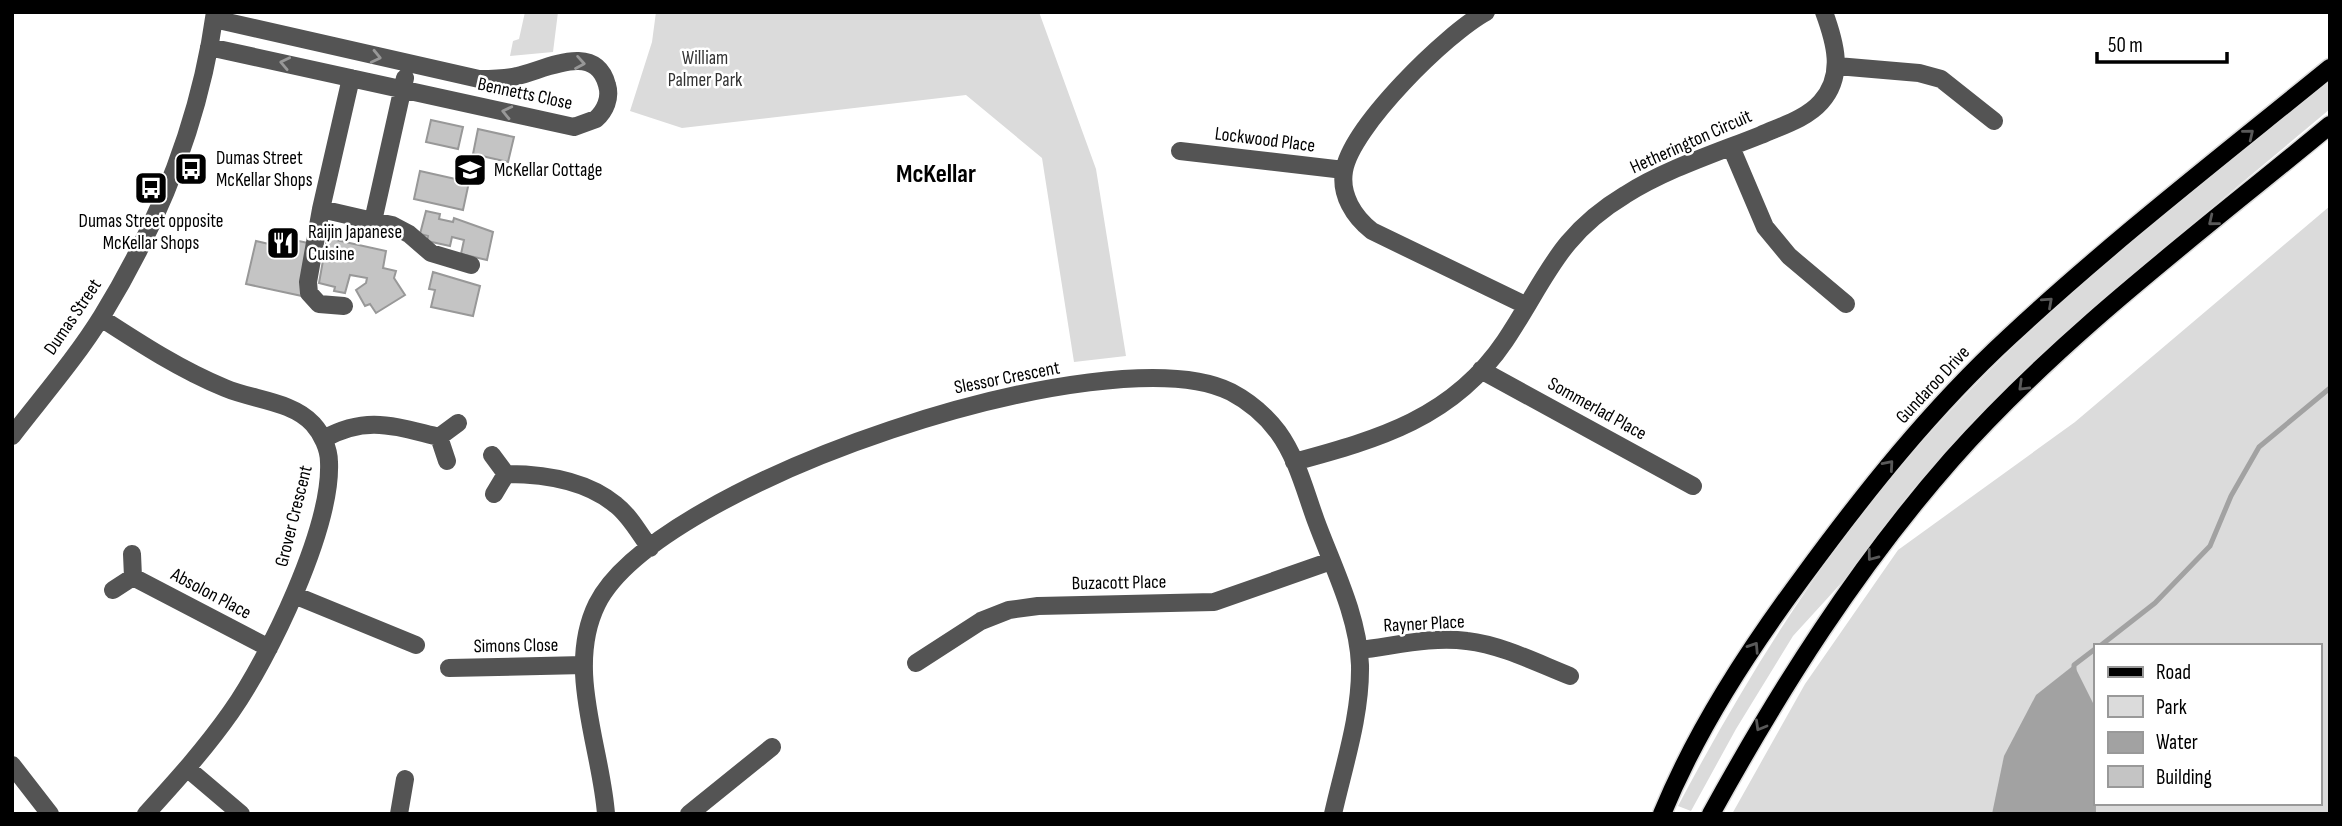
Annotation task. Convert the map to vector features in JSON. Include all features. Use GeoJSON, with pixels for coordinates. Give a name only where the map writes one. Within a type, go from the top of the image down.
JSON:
{"type":"FeatureCollection","features":[{"type":"Feature","properties":{"kind":"main road","name":"Gundaroo Drive"},"geometry":{"type":"LineString","coordinates":[[1662,814],[1717,704],[1778,610],[1850,510],[1933,414],[2007,338],[2091,263],[2330,68]]}},
{"type":"Feature","properties":{"kind":"main road"},"geometry":{"type":"LineString","coordinates":[[1712,814],[1809,647],[1873,554],[1952,459],[2018,391],[2099,316],[2330,125]]}},
{"type":"Feature","properties":{"kind":"street"},"geometry":{"type":"LineString","coordinates":[[1486,12],[1460,28],[1431,54],[1360,136],[1349,152],[1344,170],[1345,190],[1352,209],[1372,231],[1525,305]]}},
{"type":"Feature","properties":{"kind":"street"},"geometry":{"type":"LineString","coordinates":[[1824,12],[1833,37],[1837,66],[1919,73],[1941,79],[1994,121]]}},
{"type":"Feature","properties":{"kind":"street","name":"Dumas Street"},"geometry":{"type":"LineString","coordinates":[[12,436],[100,318],[153,221],[181,153],[215,16]]}},
{"type":"Feature","properties":{"kind":"street","name":"Bennetts Close"},"geometry":{"type":"LineString","coordinates":[[209,47],[574,127],[596,119],[608,100],[607,83],[602,74],[584,61],[568,61],[506,78],[480,79],[215,16]]}},
{"type":"Feature","properties":{"kind":"street"},"geometry":{"type":"LineString","coordinates":[[373,221],[408,64]]}},
{"type":"Feature","properties":{"kind":"street","name":"Hetherington Circuit"},"geometry":{"type":"LineString","coordinates":[[1294,463],[1399,430],[1451,398],[1481,370],[1506,339],[1559,251],[1605,208],[1641,185],[1806,115],[1821,102],[1832,85],[1837,66]]}},
{"type":"Feature","properties":{"kind":"street"},"geometry":{"type":"LineString","coordinates":[[344,306],[319,304],[309,293],[308,282],[321,209],[351,78]]}},
{"type":"Feature","properties":{"kind":"street"},"geometry":{"type":"LineString","coordinates":[[1731,147],[1765,227],[1789,256],[1846,304]]}},
{"type":"Feature","properties":{"kind":"street","name":"Lockwood Place"},"geometry":{"type":"LineString","coordinates":[[1180,151],[1344,170]]}},
{"type":"Feature","properties":{"kind":"street"},"geometry":{"type":"LineString","coordinates":[[321,209],[398,228],[431,253],[471,265]]}},
{"type":"Feature","properties":{"kind":"street"},"geometry":{"type":"LineString","coordinates":[[100,318],[178,366],[227,389],[297,411],[312,423],[323,439],[351,426],[368,423],[439,437],[458,423]]}},
{"type":"Feature","properties":{"kind":"street","name":"Sommerlad Place"},"geometry":{"type":"LineString","coordinates":[[1481,370],[1693,485]]}},
{"type":"Feature","properties":{"kind":"street","name":"Slessor Crescent"},"geometry":{"type":"LineString","coordinates":[[606,814],[584,665],[587,634],[597,603],[621,572],[650,548],[746,490],[848,444],[955,409],[1065,387],[1168,378],[1216,386],[1245,400],[1269,421],[1294,463],[1353,620],[1359,650],[1358,701],[1333,814]]}},
{"type":"Feature","properties":{"kind":"street"},"geometry":{"type":"LineString","coordinates":[[439,437],[447,461]]}},
{"type":"Feature","properties":{"kind":"street","name":"Grover Crescent"},"geometry":{"type":"LineString","coordinates":[[146,814],[188,769],[232,711],[269,648],[294,595],[314,539],[328,481],[329,460],[323,439]]}},
{"type":"Feature","properties":{"kind":"street"},"geometry":{"type":"LineString","coordinates":[[492,455],[506,474]]}},
{"type":"Feature","properties":{"kind":"street"},"geometry":{"type":"LineString","coordinates":[[494,494],[506,474]]}},
{"type":"Feature","properties":{"kind":"street"},"geometry":{"type":"LineString","coordinates":[[506,474],[540,474],[609,500],[630,519],[650,548]]}},
{"type":"Feature","properties":{"kind":"street"},"geometry":{"type":"LineString","coordinates":[[113,590],[133,577],[132,554]]}},
{"type":"Feature","properties":{"kind":"street","name":"Buzacott Place"},"geometry":{"type":"LineString","coordinates":[[916,663],[981,621],[1009,610],[1038,606],[1214,602],[1331,561]]}},
{"type":"Feature","properties":{"kind":"street","name":"Absolon Place"},"geometry":{"type":"LineString","coordinates":[[133,577],[269,648]]}},
{"type":"Feature","properties":{"kind":"street"},"geometry":{"type":"LineString","coordinates":[[294,595],[416,645]]}},
{"type":"Feature","properties":{"kind":"street","name":"Rayner Place"},"geometry":{"type":"LineString","coordinates":[[1359,650],[1435,640],[1466,640],[1487,644],[1570,676]]}},
{"type":"Feature","properties":{"kind":"street","name":"Simons Close"},"geometry":{"type":"LineString","coordinates":[[449,668],[584,665]]}},
{"type":"Feature","properties":{"kind":"street"},"geometry":{"type":"LineString","coordinates":[[690,814],[772,747]]}},
{"type":"Feature","properties":{"kind":"street"},"geometry":{"type":"LineString","coordinates":[[12,765],[50,814]]}},
{"type":"Feature","properties":{"kind":"street"},"geometry":{"type":"LineString","coordinates":[[188,769],[241,814]]}},
{"type":"Feature","properties":{"kind":"street"},"geometry":{"type":"LineString","coordinates":[[399,814],[405,779]]}},
{"type":"Feature","properties":{"kind":"green space"},"geometry":{"type":"Polygon","coordinates":[[[525,12],[558,12],[553,52],[510,56],[513,41],[519,39],[525,12]]]}},
{"type":"Feature","properties":{"kind":"green space","name":"William Palmer Park"},"geometry":{"type":"Polygon","coordinates":[[[656,12],[1039,12],[1096,169],[1126,356],[1074,362],[1042,158],[966,95],[682,128],[630,111],[652,42],[656,12]]]}},
{"type":"Feature","properties":{"kind":"green space"},"geometry":{"type":"Polygon","coordinates":[[[2330,80],[2330,109],[2097,304],[2015,381],[1912,490],[1845,579],[1793,636],[1736,729],[1691,811],[1678,806],[1735,704],[1796,605],[1864,511],[1940,422],[2032,330],[2129,244],[2330,80]]]}},
{"type":"Feature","properties":{"kind":"green space"},"geometry":{"type":"Polygon","coordinates":[[[2330,206],[2330,814],[1732,814],[1805,684],[1898,550],[2075,422],[2330,206]]]}},
{"type":"Feature","properties":{"kind":"water"},"geometry":{"type":"Polygon","coordinates":[[[2074,665],[2094,705],[2096,814],[1992,814],[2004,756],[2036,695],[2074,665]]]}},
{"type":"Feature","properties":{"kind":"building"},"geometry":{"type":"Polygon","coordinates":[[[431,120],[463,127],[458,149],[426,142],[431,120]]]}},
{"type":"Feature","properties":{"kind":"building"},"geometry":{"type":"Polygon","coordinates":[[[478,129],[514,137],[508,162],[473,154],[478,129]]]}},
{"type":"Feature","properties":{"kind":"building"},"geometry":{"type":"Polygon","coordinates":[[[420,171],[469,182],[463,210],[414,199],[420,171]]]}},
{"type":"Feature","properties":{"kind":"building"},"geometry":{"type":"Polygon","coordinates":[[[426,211],[440,214],[439,219],[453,222],[454,218],[493,232],[487,260],[461,254],[464,240],[452,237],[450,246],[427,241],[428,236],[420,234],[426,211]]]}},
{"type":"Feature","properties":{"kind":"building"},"geometry":{"type":"Polygon","coordinates":[[[270,235],[313,244],[302,296],[246,284],[256,241],[269,244],[270,235]]]}},
{"type":"Feature","properties":{"kind":"building"},"geometry":{"type":"Polygon","coordinates":[[[327,238],[386,251],[383,268],[396,271],[394,278],[405,295],[376,313],[370,304],[365,306],[356,290],[366,283],[367,278],[350,275],[345,293],[319,283],[327,238]]]}},
{"type":"Feature","properties":{"kind":"building"},"geometry":{"type":"Polygon","coordinates":[[[433,272],[480,286],[473,316],[431,307],[435,290],[429,289],[433,272]]]}},
{"type":"Feature","properties":{"kind":"waterway"},"geometry":{"type":"LineString","coordinates":[[2103,644],[2155,603],[2210,546],[2231,496],[2259,447],[2330,388]]}},
{"type":"Feature","properties":{"kind":"waterway"},"geometry":{"type":"LineString","coordinates":[[2074,671],[2074,665],[2094,650]]}},
{"type":"Feature","properties":{"kind":"place","name":"Dumas Street McKellar Shops"},"geometry":{"type":"Point","coordinates":[191,169]}},
{"type":"Feature","properties":{"kind":"place","name":"McKellar Cottage"},"geometry":{"type":"Point","coordinates":[470,170]}},
{"type":"Feature","properties":{"kind":"place","name":"Dumas Street opposite McKellar Shops"},"geometry":{"type":"Point","coordinates":[151,188]}},
{"type":"Feature","properties":{"kind":"place","name":"Raijin Japanese Cuisine"},"geometry":{"type":"Point","coordinates":[283,243]}},
{"type":"Feature","properties":{"kind":"district","name":"McKellar"},"geometry":{"type":"Point","coordinates":[936,174]}}]}
